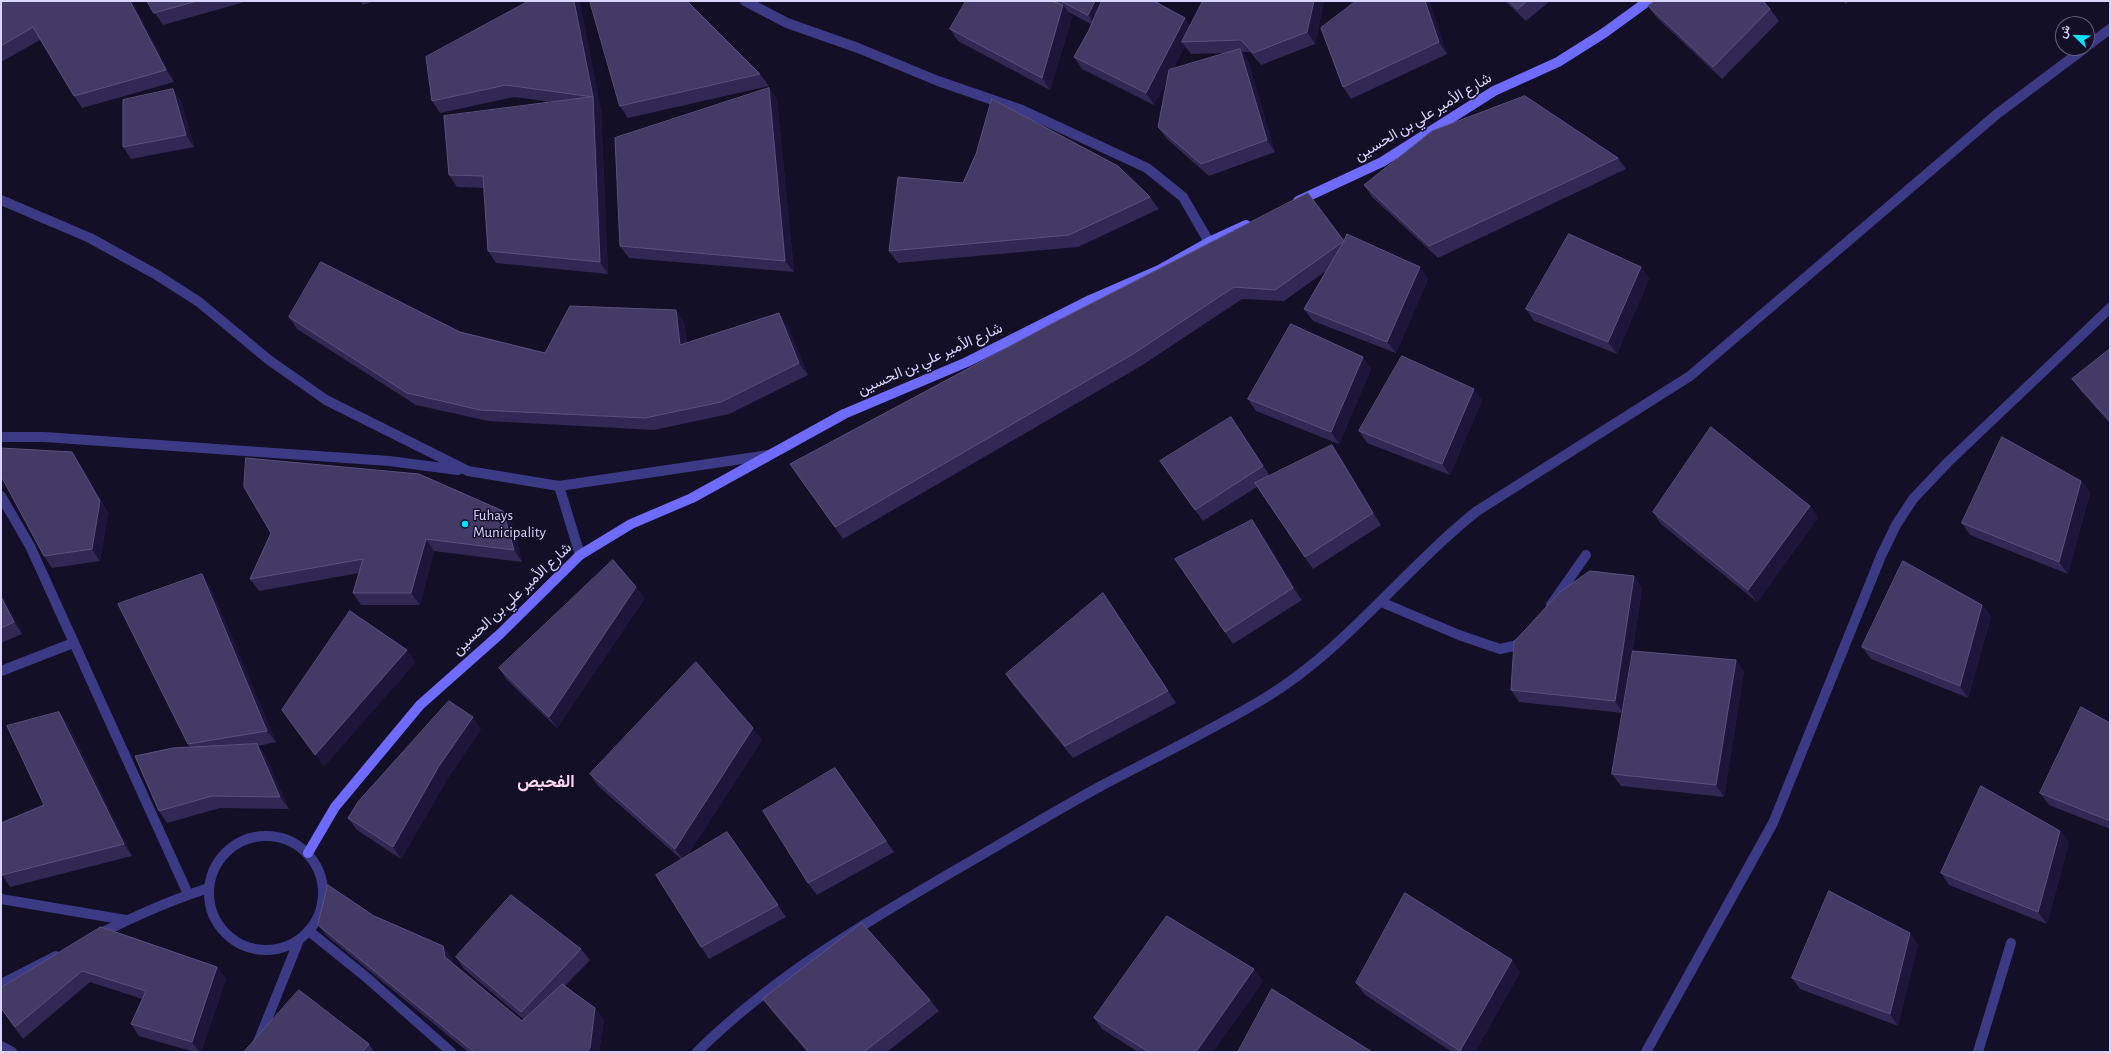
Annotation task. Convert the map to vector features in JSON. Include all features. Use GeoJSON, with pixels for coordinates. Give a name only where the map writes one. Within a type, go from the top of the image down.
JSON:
{"type":"FeatureCollection","features":[{"type":"Feature","properties":{"kind":"street"},"geometry":{"type":"LineString","coordinates":[[745,1],[787,23],[858,48],[938,81],[1022,110],[1147,168],[1184,197],[1210,242]]}},
{"type":"Feature","properties":{"kind":"street","name":"شارع الأمير علي بن الحسين"},"geometry":{"type":"LineString","coordinates":[[1288,206],[1382,162],[1494,91],[1558,62],[1604,33],[1648,1]]}},
{"type":"Feature","properties":{"kind":"street"},"geometry":{"type":"LineString","coordinates":[[2095,40],[2110,29]]}},
{"type":"Feature","properties":{"kind":"street"},"geometry":{"type":"LineString","coordinates":[[697,1052],[753,1002],[795,969],[863,924],[1098,788],[1267,697],[1315,661],[1381,602],[1448,534],[1477,511],[1690,376],[1997,114],[2074,56]]}},
{"type":"Feature","properties":{"kind":"street"},"geometry":{"type":"LineString","coordinates":[[1,200],[90,238],[157,275],[199,302],[268,360],[326,400],[468,471]]}},
{"type":"Feature","properties":{"kind":"street","name":"شارع الأمير علي بن الحسين"},"geometry":{"type":"LineString","coordinates":[[308,853],[335,807],[420,705],[500,634],[580,554],[631,524],[692,498],[844,414],[966,362],[1090,300],[1159,270],[1210,242],[1253,222]]}},
{"type":"Feature","properties":{"kind":"street"},"geometry":{"type":"LineString","coordinates":[[1646,1052],[1772,823],[1881,556],[1896,525],[1913,499],[1948,462],[2110,308]]}},
{"type":"Feature","properties":{"kind":"street"},"geometry":{"type":"LineString","coordinates":[[1,437],[44,437],[389,460],[559,486],[769,455]]}},
{"type":"Feature","properties":{"kind":"street"},"geometry":{"type":"LineString","coordinates":[[559,486],[580,554]]}},
{"type":"Feature","properties":{"kind":"street"},"geometry":{"type":"LineString","coordinates":[[1,496],[30,546],[188,894]]}},
{"type":"Feature","properties":{"kind":"street"},"geometry":{"type":"LineString","coordinates":[[1545,614],[1586,555]]}},
{"type":"Feature","properties":{"kind":"street"},"geometry":{"type":"LineString","coordinates":[[1381,602],[1459,635],[1500,649],[1514,646],[1530,636],[1533,631]]}},
{"type":"Feature","properties":{"kind":"street"},"geometry":{"type":"LineString","coordinates":[[1,671],[73,643]]}},
{"type":"Feature","properties":{"kind":"street"},"geometry":{"type":"LineString","coordinates":[[268,835],[290,840],[308,853],[316,864],[322,877],[324,892],[318,919],[309,931],[299,940],[282,948],[264,950],[246,947],[230,937],[218,923],[210,906],[209,888],[214,869],[227,851],[245,839],[268,835]]}},
{"type":"Feature","properties":{"kind":"street"},"geometry":{"type":"LineString","coordinates":[[84,941],[126,920],[188,894],[209,888]]}},
{"type":"Feature","properties":{"kind":"street"},"geometry":{"type":"LineString","coordinates":[[1,899],[126,920]]}},
{"type":"Feature","properties":{"kind":"street"},"geometry":{"type":"LineString","coordinates":[[309,931],[366,977],[450,1052]]}},
{"type":"Feature","properties":{"kind":"street"},"geometry":{"type":"LineString","coordinates":[[254,1052],[299,940]]}},
{"type":"Feature","properties":{"kind":"street"},"geometry":{"type":"LineString","coordinates":[[1978,1052],[2011,943]]}},
{"type":"Feature","properties":{"kind":"street"},"geometry":{"type":"LineString","coordinates":[[1,984],[64,952]]}},
{"type":"Feature","properties":{"kind":"street"},"geometry":{"type":"LineString","coordinates":[[1,1046],[12,1052]]}},
{"type":"Feature","properties":{"kind":"building"},"geometry":{"type":"Polygon","coordinates":[[[130,1],[166,70],[74,96],[33,27],[1,46],[1,2],[130,1]]]}},
{"type":"Feature","properties":{"kind":"building"},"geometry":{"type":"Polygon","coordinates":[[[147,1],[197,1],[154,13],[147,1]]]}},
{"type":"Feature","properties":{"kind":"building"},"geometry":{"type":"Polygon","coordinates":[[[529,1],[574,1],[593,97],[506,85],[432,101],[426,57],[529,1]]]}},
{"type":"Feature","properties":{"kind":"building"},"geometry":{"type":"Polygon","coordinates":[[[590,1],[687,1],[760,74],[620,106],[590,1]]]}},
{"type":"Feature","properties":{"kind":"building"},"geometry":{"type":"Polygon","coordinates":[[[966,1],[1051,1],[1063,5],[1042,78],[950,29],[966,1]]]}},
{"type":"Feature","properties":{"kind":"building"},"geometry":{"type":"Polygon","coordinates":[[[1061,1],[1095,1],[1088,15],[1061,1]]]}},
{"type":"Feature","properties":{"kind":"building"},"geometry":{"type":"Polygon","coordinates":[[[1102,1],[1154,1],[1185,18],[1146,93],[1074,57],[1088,32],[1102,1]]]}},
{"type":"Feature","properties":{"kind":"building"},"geometry":{"type":"Polygon","coordinates":[[[1203,1],[1314,1],[1307,32],[1253,53],[1241,40],[1182,42],[1203,1]]]}},
{"type":"Feature","properties":{"kind":"building"},"geometry":{"type":"Polygon","coordinates":[[[1356,1],[1425,1],[1439,42],[1343,87],[1321,28],[1356,1]]]}},
{"type":"Feature","properties":{"kind":"building"},"geometry":{"type":"Polygon","coordinates":[[[1509,1],[1527,1],[1518,9],[1509,1]]]}},
{"type":"Feature","properties":{"kind":"building"},"geometry":{"type":"Polygon","coordinates":[[[1655,1],[1763,1],[1770,9],[1713,67],[1648,6],[1655,1]]]}},
{"type":"Feature","properties":{"kind":"building"},"geometry":{"type":"Polygon","coordinates":[[[1240,49],[1267,140],[1201,164],[1158,127],[1169,70],[1240,49]]]}},
{"type":"Feature","properties":{"kind":"building"},"geometry":{"type":"Polygon","coordinates":[[[769,88],[785,261],[620,246],[615,138],[769,88]]]}},
{"type":"Feature","properties":{"kind":"building"},"geometry":{"type":"Polygon","coordinates":[[[173,89],[186,135],[123,147],[123,100],[173,89]]]}},
{"type":"Feature","properties":{"kind":"building"},"geometry":{"type":"Polygon","coordinates":[[[1525,96],[1618,158],[1429,246],[1364,185],[1432,131],[1525,96]]]}},
{"type":"Feature","properties":{"kind":"building"},"geometry":{"type":"Polygon","coordinates":[[[593,97],[600,262],[488,251],[483,176],[449,175],[444,116],[593,97]]]}},
{"type":"Feature","properties":{"kind":"building"},"geometry":{"type":"Polygon","coordinates":[[[992,99],[1118,166],[1150,197],[1069,235],[889,251],[898,177],[963,183],[976,154],[992,99]]]}},
{"type":"Feature","properties":{"kind":"building"},"geometry":{"type":"Polygon","coordinates":[[[1308,193],[1344,241],[1275,290],[1234,287],[1133,354],[835,527],[790,464],[1055,322],[1308,193]]]}},
{"type":"Feature","properties":{"kind":"building"},"geometry":{"type":"Polygon","coordinates":[[[1347,234],[1420,267],[1387,342],[1304,309],[1347,234]]]}},
{"type":"Feature","properties":{"kind":"building"},"geometry":{"type":"Polygon","coordinates":[[[1569,234],[1641,267],[1608,342],[1526,309],[1569,234]]]}},
{"type":"Feature","properties":{"kind":"building"},"geometry":{"type":"Polygon","coordinates":[[[321,262],[460,332],[545,353],[570,306],[676,310],[680,345],[779,313],[799,363],[721,402],[645,418],[480,410],[407,393],[289,317],[321,262]]]}},
{"type":"Feature","properties":{"kind":"building"},"geometry":{"type":"Polygon","coordinates":[[[1291,324],[1363,357],[1331,432],[1248,399],[1291,324]]]}},
{"type":"Feature","properties":{"kind":"building"},"geometry":{"type":"Polygon","coordinates":[[[2110,349],[2110,421],[2072,379],[2110,349]]]}},
{"type":"Feature","properties":{"kind":"building"},"geometry":{"type":"Polygon","coordinates":[[[1402,356],[1474,389],[1442,464],[1359,431],[1402,356]]]}},
{"type":"Feature","properties":{"kind":"building"},"geometry":{"type":"Polygon","coordinates":[[[1231,417],[1263,466],[1195,510],[1160,461],[1231,417]]]}},
{"type":"Feature","properties":{"kind":"building"},"geometry":{"type":"Polygon","coordinates":[[[1711,427],[1810,506],[1748,590],[1653,512],[1711,427]]]}},
{"type":"Feature","properties":{"kind":"building"},"geometry":{"type":"Polygon","coordinates":[[[2002,437],[2081,481],[2059,562],[1962,523],[2002,437]]]}},
{"type":"Feature","properties":{"kind":"building"},"geometry":{"type":"Polygon","coordinates":[[[1332,445],[1373,513],[1305,557],[1255,483],[1332,445]]]}},
{"type":"Feature","properties":{"kind":"building"},"geometry":{"type":"Polygon","coordinates":[[[1,448],[72,452],[100,501],[92,549],[44,556],[1,476],[1,448]]]}},
{"type":"Feature","properties":{"kind":"building"},"geometry":{"type":"Polygon","coordinates":[[[246,458],[419,474],[503,511],[514,550],[426,539],[411,593],[353,593],[363,559],[250,579],[271,533],[244,487],[246,458]]]}},
{"type":"Feature","properties":{"kind":"building"},"geometry":{"type":"Polygon","coordinates":[[[1252,520],[1293,588],[1225,632],[1175,559],[1252,520]]]}},
{"type":"Feature","properties":{"kind":"building"},"geometry":{"type":"Polygon","coordinates":[[[613,560],[636,587],[549,717],[499,668],[613,560]]]}},
{"type":"Feature","properties":{"kind":"building"},"geometry":{"type":"Polygon","coordinates":[[[1903,561],[1982,605],[1960,686],[1862,647],[1903,561]]]}},
{"type":"Feature","properties":{"kind":"building"},"geometry":{"type":"Polygon","coordinates":[[[1590,571],[1634,576],[1615,701],[1511,690],[1514,642],[1559,593],[1590,571]]]}},
{"type":"Feature","properties":{"kind":"building"},"geometry":{"type":"Polygon","coordinates":[[[202,574],[267,731],[188,744],[118,604],[202,574]]]}},
{"type":"Feature","properties":{"kind":"building"},"geometry":{"type":"Polygon","coordinates":[[[1103,593],[1168,691],[1065,746],[1006,674],[1103,593]]]}},
{"type":"Feature","properties":{"kind":"building"},"geometry":{"type":"Polygon","coordinates":[[[1,597],[14,622],[1,628],[1,597]]]}},
{"type":"Feature","properties":{"kind":"building"},"geometry":{"type":"Polygon","coordinates":[[[350,611],[407,650],[315,755],[282,710],[350,611]]]}},
{"type":"Feature","properties":{"kind":"building"},"geometry":{"type":"Polygon","coordinates":[[[1633,651],[1736,660],[1716,785],[1612,774],[1633,651]]]}},
{"type":"Feature","properties":{"kind":"building"},"geometry":{"type":"Polygon","coordinates":[[[696,662],[753,728],[675,849],[590,774],[696,662]]]}},
{"type":"Feature","properties":{"kind":"building"},"geometry":{"type":"Polygon","coordinates":[[[449,701],[473,717],[439,766],[393,847],[348,818],[358,802],[449,701]]]}},
{"type":"Feature","properties":{"kind":"building"},"geometry":{"type":"Polygon","coordinates":[[[2081,707],[2110,723],[2110,821],[2040,793],[2081,707]]]}},
{"type":"Feature","properties":{"kind":"building"},"geometry":{"type":"Polygon","coordinates":[[[59,712],[124,844],[2,875],[1,823],[44,805],[7,726],[59,712]]]}},
{"type":"Feature","properties":{"kind":"building"},"geometry":{"type":"Polygon","coordinates":[[[257,744],[280,797],[212,796],[159,811],[135,756],[173,748],[257,744]]]}},
{"type":"Feature","properties":{"kind":"building"},"geometry":{"type":"Polygon","coordinates":[[[835,768],[886,841],[808,883],[763,811],[835,768]]]}},
{"type":"Feature","properties":{"kind":"building"},"geometry":{"type":"Polygon","coordinates":[[[1981,786],[2060,831],[2038,912],[1941,873],[1981,786]]]}},
{"type":"Feature","properties":{"kind":"building"},"geometry":{"type":"Polygon","coordinates":[[[727,832],[778,905],[701,947],[656,875],[727,832]]]}},
{"type":"Feature","properties":{"kind":"building"},"geometry":{"type":"Polygon","coordinates":[[[328,885],[374,916],[443,946],[445,957],[522,1021],[562,984],[595,1008],[590,1048],[587,1052],[474,1052],[318,925],[328,885]]]}},
{"type":"Feature","properties":{"kind":"building"},"geometry":{"type":"Polygon","coordinates":[[[1829,891],[1910,933],[1890,1014],[1792,978],[1829,891]]]}},
{"type":"Feature","properties":{"kind":"building"},"geometry":{"type":"Polygon","coordinates":[[[1405,893],[1512,960],[1460,1051],[1356,983],[1405,893]]]}},
{"type":"Feature","properties":{"kind":"building"},"geometry":{"type":"Polygon","coordinates":[[[511,895],[581,949],[521,1012],[456,957],[511,895]]]}},
{"type":"Feature","properties":{"kind":"building"},"geometry":{"type":"Polygon","coordinates":[[[1167,916],[1254,969],[1196,1052],[1149,1052],[1094,1018],[1167,916]]]}},
{"type":"Feature","properties":{"kind":"building"},"geometry":{"type":"Polygon","coordinates":[[[862,923],[930,1000],[864,1052],[809,1052],[763,999],[862,923]]]}},
{"type":"Feature","properties":{"kind":"building"},"geometry":{"type":"Polygon","coordinates":[[[101,927],[217,967],[192,1042],[131,1024],[146,991],[82,971],[15,1027],[1,1008],[1,988],[101,927]]]}},
{"type":"Feature","properties":{"kind":"building"},"geometry":{"type":"Polygon","coordinates":[[[1272,989],[1372,1052],[1238,1052],[1272,989]]]}},
{"type":"Feature","properties":{"kind":"building"},"geometry":{"type":"Polygon","coordinates":[[[299,990],[369,1044],[362,1052],[244,1052],[299,990]]]}},
{"type":"Feature","properties":{"kind":"place","name":"Fuhays Municipality"},"geometry":{"type":"Point","coordinates":[465,524]}},
{"type":"Feature","properties":{"kind":"district","name":"الفحيص"},"geometry":{"type":"Point","coordinates":[546,782]}}]}
